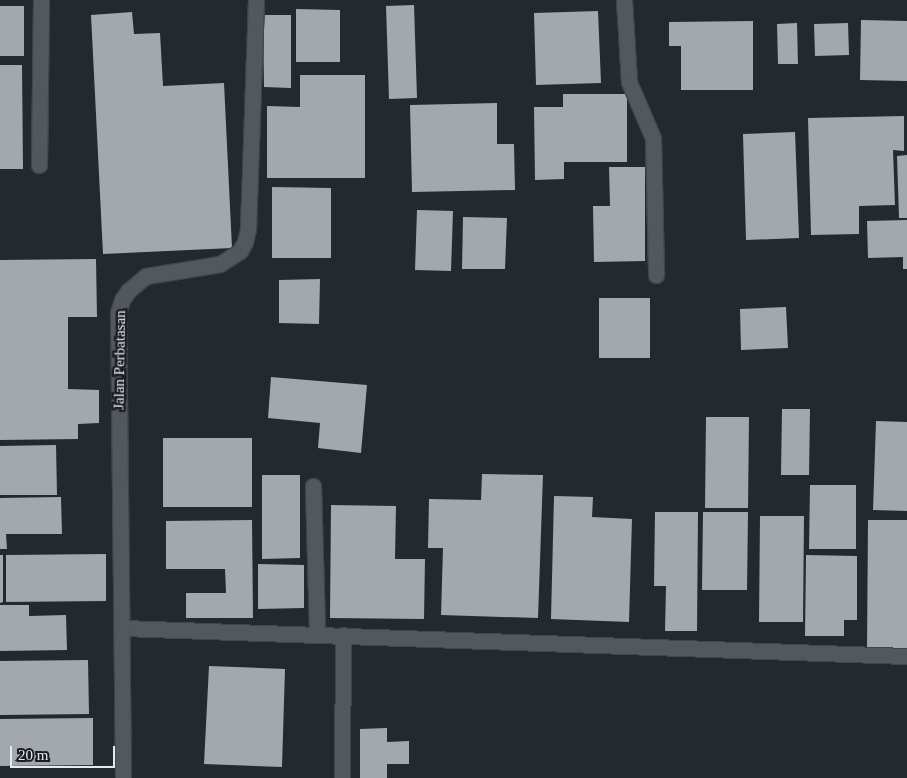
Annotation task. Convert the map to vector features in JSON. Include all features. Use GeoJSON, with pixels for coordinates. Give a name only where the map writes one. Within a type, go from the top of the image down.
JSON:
{"type":"FeatureCollection","features":[{"type":"Feature","properties":{"kind":"street"},"geometry":{"type":"LineString","coordinates":[[39,165],[41,0]]}},
{"type":"Feature","properties":{"kind":"street","name":"Jalan Perbatasan"},"geometry":{"type":"LineString","coordinates":[[123,778],[123,628],[118,313],[122,300],[128,291],[146,276],[220,264],[240,251],[245,242],[248,230],[256,0]]}},
{"type":"Feature","properties":{"kind":"street"},"geometry":{"type":"LineString","coordinates":[[624,0],[628,82],[653,138],[656,275]]}},
{"type":"Feature","properties":{"kind":"street"},"geometry":{"type":"LineString","coordinates":[[313,486],[318,633]]}},
{"type":"Feature","properties":{"kind":"street"},"geometry":{"type":"LineString","coordinates":[[123,628],[318,633],[907,656]]}},
{"type":"Feature","properties":{"kind":"street"},"geometry":{"type":"LineString","coordinates":[[342,778],[343,635]]}},
{"type":"Feature","properties":{"kind":"building"},"geometry":{"type":"Polygon","coordinates":[[[414,5],[417,98],[389,99],[386,6],[414,5]]]}},
{"type":"Feature","properties":{"kind":"building"},"geometry":{"type":"Polygon","coordinates":[[[0,6],[24,6],[24,56],[0,56],[0,6]]]}},
{"type":"Feature","properties":{"kind":"building"},"geometry":{"type":"Polygon","coordinates":[[[296,9],[340,10],[340,62],[296,62],[296,9]]]}},
{"type":"Feature","properties":{"kind":"building"},"geometry":{"type":"Polygon","coordinates":[[[598,11],[601,83],[536,85],[534,13],[598,11]]]}},
{"type":"Feature","properties":{"kind":"building"},"geometry":{"type":"Polygon","coordinates":[[[132,12],[134,34],[160,33],[163,86],[224,83],[232,248],[103,254],[91,15],[132,12]]]}},
{"type":"Feature","properties":{"kind":"building"},"geometry":{"type":"Polygon","coordinates":[[[263,15],[291,15],[291,88],[264,87],[263,15]]]}},
{"type":"Feature","properties":{"kind":"building"},"geometry":{"type":"Polygon","coordinates":[[[861,20],[907,21],[907,81],[860,80],[861,20]]]}},
{"type":"Feature","properties":{"kind":"building"},"geometry":{"type":"Polygon","coordinates":[[[753,21],[753,90],[681,90],[681,46],[669,46],[669,22],[753,21]]]}},
{"type":"Feature","properties":{"kind":"building"},"geometry":{"type":"Polygon","coordinates":[[[797,23],[798,64],[778,64],[777,24],[797,23]]]}},
{"type":"Feature","properties":{"kind":"building"},"geometry":{"type":"Polygon","coordinates":[[[848,23],[849,55],[815,56],[814,24],[848,23]]]}},
{"type":"Feature","properties":{"kind":"building"},"geometry":{"type":"Polygon","coordinates":[[[0,65],[22,65],[23,169],[0,169],[0,65]]]}},
{"type":"Feature","properties":{"kind":"building"},"geometry":{"type":"Polygon","coordinates":[[[300,75],[365,75],[365,178],[267,178],[267,106],[300,107],[300,75]]]}},
{"type":"Feature","properties":{"kind":"building"},"geometry":{"type":"Polygon","coordinates":[[[563,94],[627,94],[627,162],[564,162],[564,179],[535,180],[534,107],[563,107],[563,94]]]}},
{"type":"Feature","properties":{"kind":"building"},"geometry":{"type":"Polygon","coordinates":[[[497,103],[497,144],[514,144],[515,190],[412,192],[410,105],[497,103]]]}},
{"type":"Feature","properties":{"kind":"building"},"geometry":{"type":"Polygon","coordinates":[[[904,116],[904,151],[893,150],[895,205],[859,206],[859,234],[811,235],[808,118],[904,116]]]}},
{"type":"Feature","properties":{"kind":"building"},"geometry":{"type":"Polygon","coordinates":[[[795,132],[799,238],[746,240],[743,134],[795,132]]]}},
{"type":"Feature","properties":{"kind":"building"},"geometry":{"type":"Polygon","coordinates":[[[907,155],[907,218],[899,218],[897,156],[907,155]]]}},
{"type":"Feature","properties":{"kind":"building"},"geometry":{"type":"Polygon","coordinates":[[[609,167],[645,167],[645,261],[594,262],[593,206],[610,206],[609,167]]]}},
{"type":"Feature","properties":{"kind":"building"},"geometry":{"type":"Polygon","coordinates":[[[272,187],[331,188],[331,258],[272,258],[272,187]]]}},
{"type":"Feature","properties":{"kind":"building"},"geometry":{"type":"Polygon","coordinates":[[[417,210],[453,211],[451,271],[415,270],[417,210]]]}},
{"type":"Feature","properties":{"kind":"building"},"geometry":{"type":"Polygon","coordinates":[[[463,217],[507,218],[505,269],[462,269],[463,217]]]}},
{"type":"Feature","properties":{"kind":"building"},"geometry":{"type":"Polygon","coordinates":[[[907,220],[907,269],[903,269],[903,257],[868,258],[867,221],[907,220]]]}},
{"type":"Feature","properties":{"kind":"building"},"geometry":{"type":"Polygon","coordinates":[[[96,259],[97,317],[68,317],[68,389],[99,390],[99,423],[78,424],[78,439],[0,440],[0,260],[96,259]]]}},
{"type":"Feature","properties":{"kind":"building"},"geometry":{"type":"Polygon","coordinates":[[[320,279],[319,324],[279,323],[279,280],[320,279]]]}},
{"type":"Feature","properties":{"kind":"building"},"geometry":{"type":"Polygon","coordinates":[[[599,298],[650,298],[650,358],[599,358],[599,298]]]}},
{"type":"Feature","properties":{"kind":"building"},"geometry":{"type":"Polygon","coordinates":[[[786,307],[788,348],[741,350],[740,309],[786,307]]]}},
{"type":"Feature","properties":{"kind":"building"},"geometry":{"type":"Polygon","coordinates":[[[271,377],[367,385],[361,453],[318,448],[320,423],[268,418],[271,377]]]}},
{"type":"Feature","properties":{"kind":"building"},"geometry":{"type":"Polygon","coordinates":[[[782,409],[810,409],[809,475],[781,475],[782,409]]]}},
{"type":"Feature","properties":{"kind":"building"},"geometry":{"type":"Polygon","coordinates":[[[706,417],[749,417],[748,508],[705,508],[706,417]]]}},
{"type":"Feature","properties":{"kind":"building"},"geometry":{"type":"Polygon","coordinates":[[[876,421],[907,422],[907,511],[873,510],[876,421]]]}},
{"type":"Feature","properties":{"kind":"building"},"geometry":{"type":"Polygon","coordinates":[[[163,438],[252,438],[252,507],[163,507],[163,438]]]}},
{"type":"Feature","properties":{"kind":"building"},"geometry":{"type":"Polygon","coordinates":[[[56,445],[57,495],[0,495],[0,446],[56,445]]]}},
{"type":"Feature","properties":{"kind":"building"},"geometry":{"type":"Polygon","coordinates":[[[482,474],[543,475],[538,618],[441,615],[443,548],[428,548],[429,499],[481,500],[482,474]]]}},
{"type":"Feature","properties":{"kind":"building"},"geometry":{"type":"Polygon","coordinates":[[[262,475],[300,475],[300,558],[262,559],[262,475]]]}},
{"type":"Feature","properties":{"kind":"building"},"geometry":{"type":"Polygon","coordinates":[[[810,485],[856,485],[856,549],[809,549],[810,485]]]}},
{"type":"Feature","properties":{"kind":"building"},"geometry":{"type":"Polygon","coordinates":[[[554,496],[593,497],[592,517],[632,519],[629,622],[551,619],[554,496]]]}},
{"type":"Feature","properties":{"kind":"building"},"geometry":{"type":"Polygon","coordinates":[[[61,497],[62,534],[6,534],[7,549],[0,549],[0,498],[61,497]]]}},
{"type":"Feature","properties":{"kind":"building"},"geometry":{"type":"Polygon","coordinates":[[[331,505],[396,506],[395,559],[425,559],[424,619],[330,618],[331,505]]]}},
{"type":"Feature","properties":{"kind":"building"},"geometry":{"type":"Polygon","coordinates":[[[655,512],[698,512],[697,631],[665,631],[666,586],[654,586],[655,512]]]}},
{"type":"Feature","properties":{"kind":"building"},"geometry":{"type":"Polygon","coordinates":[[[703,512],[748,512],[747,590],[702,590],[703,512]]]}},
{"type":"Feature","properties":{"kind":"building"},"geometry":{"type":"Polygon","coordinates":[[[760,516],[804,516],[803,622],[759,622],[760,516]]]}},
{"type":"Feature","properties":{"kind":"building"},"geometry":{"type":"Polygon","coordinates":[[[252,520],[253,618],[186,618],[186,593],[226,593],[225,569],[166,569],[166,521],[252,520]]]}},
{"type":"Feature","properties":{"kind":"building"},"geometry":{"type":"Polygon","coordinates":[[[868,520],[907,520],[907,651],[867,650],[868,520]]]}},
{"type":"Feature","properties":{"kind":"building"},"geometry":{"type":"Polygon","coordinates":[[[106,554],[106,601],[6,602],[6,555],[106,554]]]}},
{"type":"Feature","properties":{"kind":"building"},"geometry":{"type":"Polygon","coordinates":[[[0,555],[3,555],[3,602],[0,603],[0,555]]]}},
{"type":"Feature","properties":{"kind":"building"},"geometry":{"type":"Polygon","coordinates":[[[806,555],[857,556],[857,620],[844,620],[844,636],[805,636],[806,555]]]}},
{"type":"Feature","properties":{"kind":"building"},"geometry":{"type":"Polygon","coordinates":[[[258,564],[304,565],[304,608],[258,609],[258,564]]]}},
{"type":"Feature","properties":{"kind":"building"},"geometry":{"type":"Polygon","coordinates":[[[0,605],[29,605],[29,616],[66,615],[67,650],[0,651],[0,605]]]}},
{"type":"Feature","properties":{"kind":"building"},"geometry":{"type":"Polygon","coordinates":[[[88,660],[89,714],[0,715],[0,661],[88,660]]]}},
{"type":"Feature","properties":{"kind":"building"},"geometry":{"type":"Polygon","coordinates":[[[209,666],[285,669],[282,767],[204,764],[209,666]]]}},
{"type":"Feature","properties":{"kind":"building"},"geometry":{"type":"Polygon","coordinates":[[[93,718],[93,765],[0,766],[0,719],[93,718]]]}},
{"type":"Feature","properties":{"kind":"building"},"geometry":{"type":"Polygon","coordinates":[[[387,728],[387,742],[409,741],[409,764],[387,764],[387,778],[360,778],[360,729],[387,728]]]}}]}
